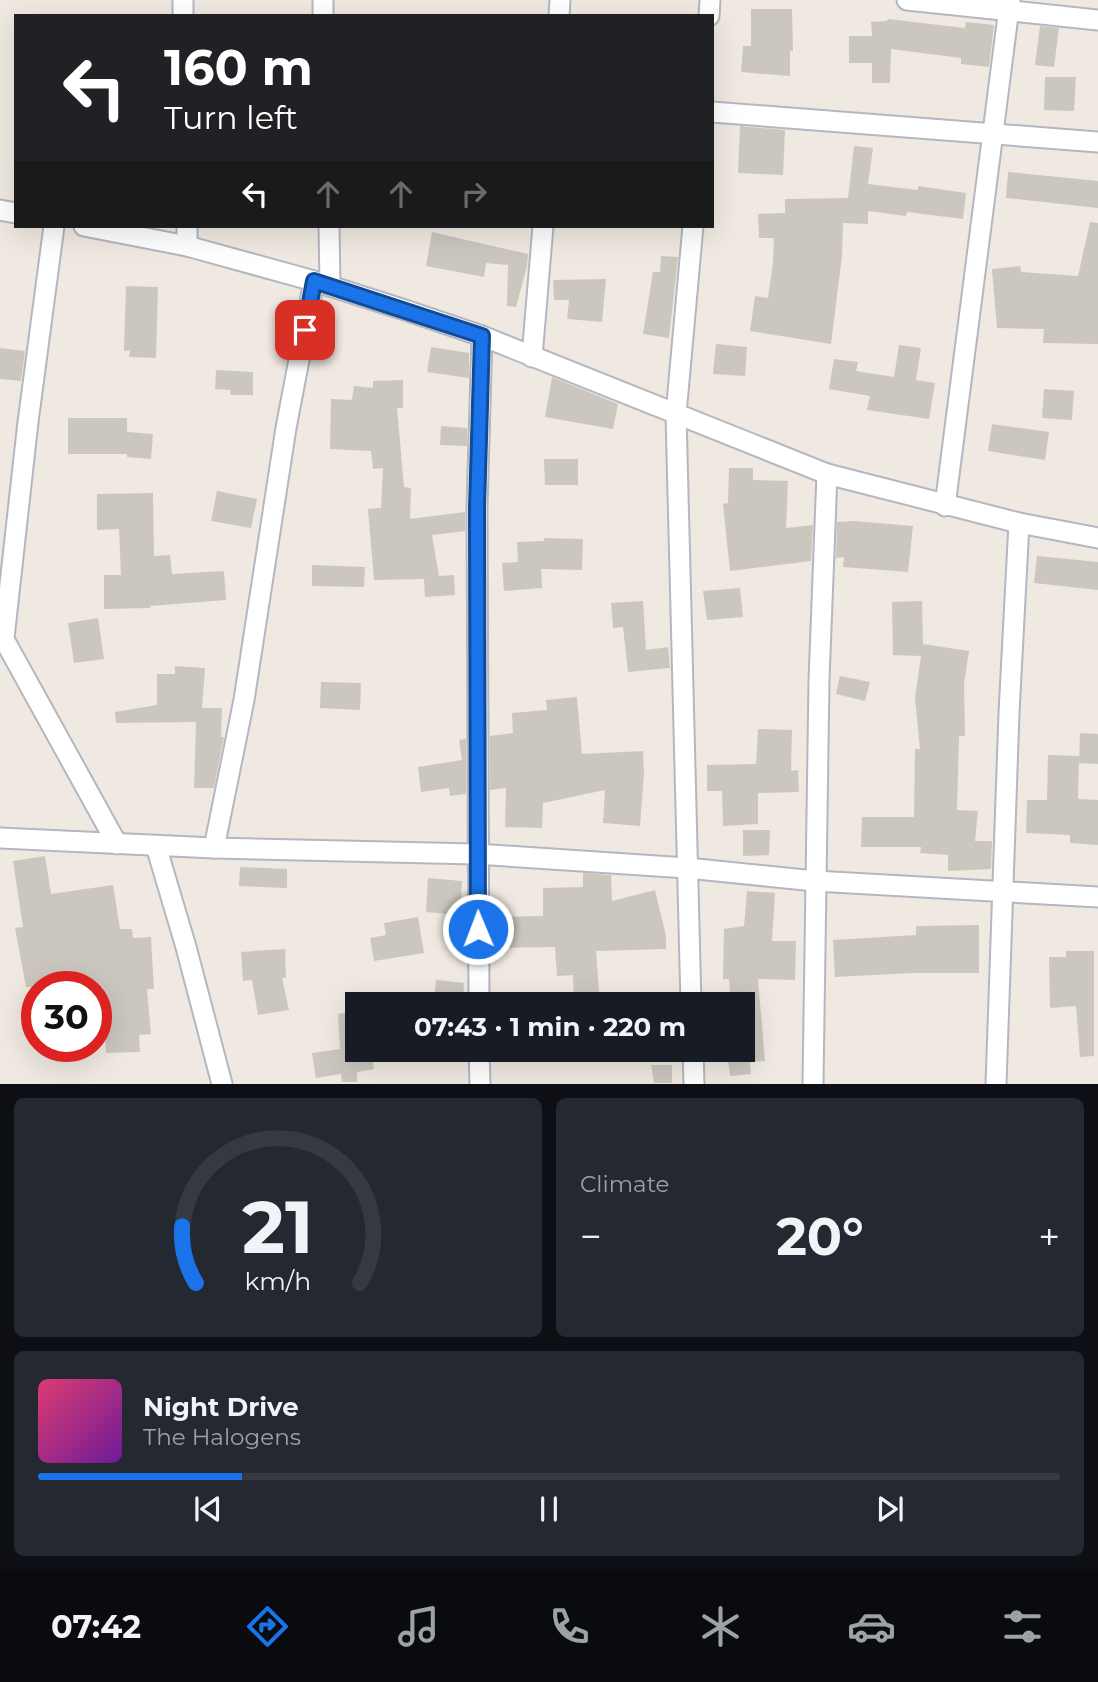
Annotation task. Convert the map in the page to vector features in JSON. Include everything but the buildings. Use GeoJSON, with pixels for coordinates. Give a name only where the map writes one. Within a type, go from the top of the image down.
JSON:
{"type":"FeatureCollection","features":[{"type":"Feature","properties":{"kind":"street"},"geometry":{"type":"LineString","coordinates":[[907,0],[1009,5],[1098,20]]}},
{"type":"Feature","properties":{"kind":"street"},"geometry":{"type":"LineString","coordinates":[[945,506],[1009,5]]}},
{"type":"Feature","properties":{"kind":"street"},"geometry":{"type":"LineString","coordinates":[[714,112],[1098,142]]}},
{"type":"Feature","properties":{"kind":"street"},"geometry":{"type":"LineString","coordinates":[[54,228],[2,635],[117,844]]}},
{"type":"Feature","properties":{"kind":"street"},"geometry":{"type":"LineString","coordinates":[[94,228],[187,246],[322,284],[482,336],[827,474],[945,506],[1098,538]]}},
{"type":"Feature","properties":{"kind":"street"},"geometry":{"type":"LineString","coordinates":[[187,228],[187,246]]}},
{"type":"Feature","properties":{"kind":"street"},"geometry":{"type":"LineString","coordinates":[[214,848],[244,699],[286,428],[322,284],[329,228]]}},
{"type":"Feature","properties":{"kind":"street"},"geometry":{"type":"LineString","coordinates":[[532,357],[543,228]]}},
{"type":"Feature","properties":{"kind":"street"},"geometry":{"type":"LineString","coordinates":[[691,992],[676,414],[693,228]]}},
{"type":"Feature","properties":{"kind":"street"},"geometry":{"type":"LineString","coordinates":[[479,992],[477,508],[482,336]]}},
{"type":"Feature","properties":{"kind":"street"},"geometry":{"type":"LineString","coordinates":[[813,1083],[815,881],[827,474]]}},
{"type":"Feature","properties":{"kind":"street"},"geometry":{"type":"LineString","coordinates":[[996,1083],[1009,713],[1019,523]]}},
{"type":"Feature","properties":{"kind":"street"},"geometry":{"type":"LineString","coordinates":[[0,838],[214,848],[477,854],[687,868],[815,881],[1098,897]]}},
{"type":"Feature","properties":{"kind":"street"},"geometry":{"type":"LineString","coordinates":[[156,846],[222,1083]]}},
{"type":"Feature","properties":{"kind":"street"},"geometry":{"type":"LineString","coordinates":[[479,1062],[480,1083]]}},
{"type":"Feature","properties":{"kind":"street"},"geometry":{"type":"LineString","coordinates":[[693,1062],[694,1083]]}},
{"type":"Feature","properties":{"kind":"route"},"geometry":{"type":"LineString","coordinates":[[305,330],[314,281],[482,336],[477,508],[478,929]]}}]}
